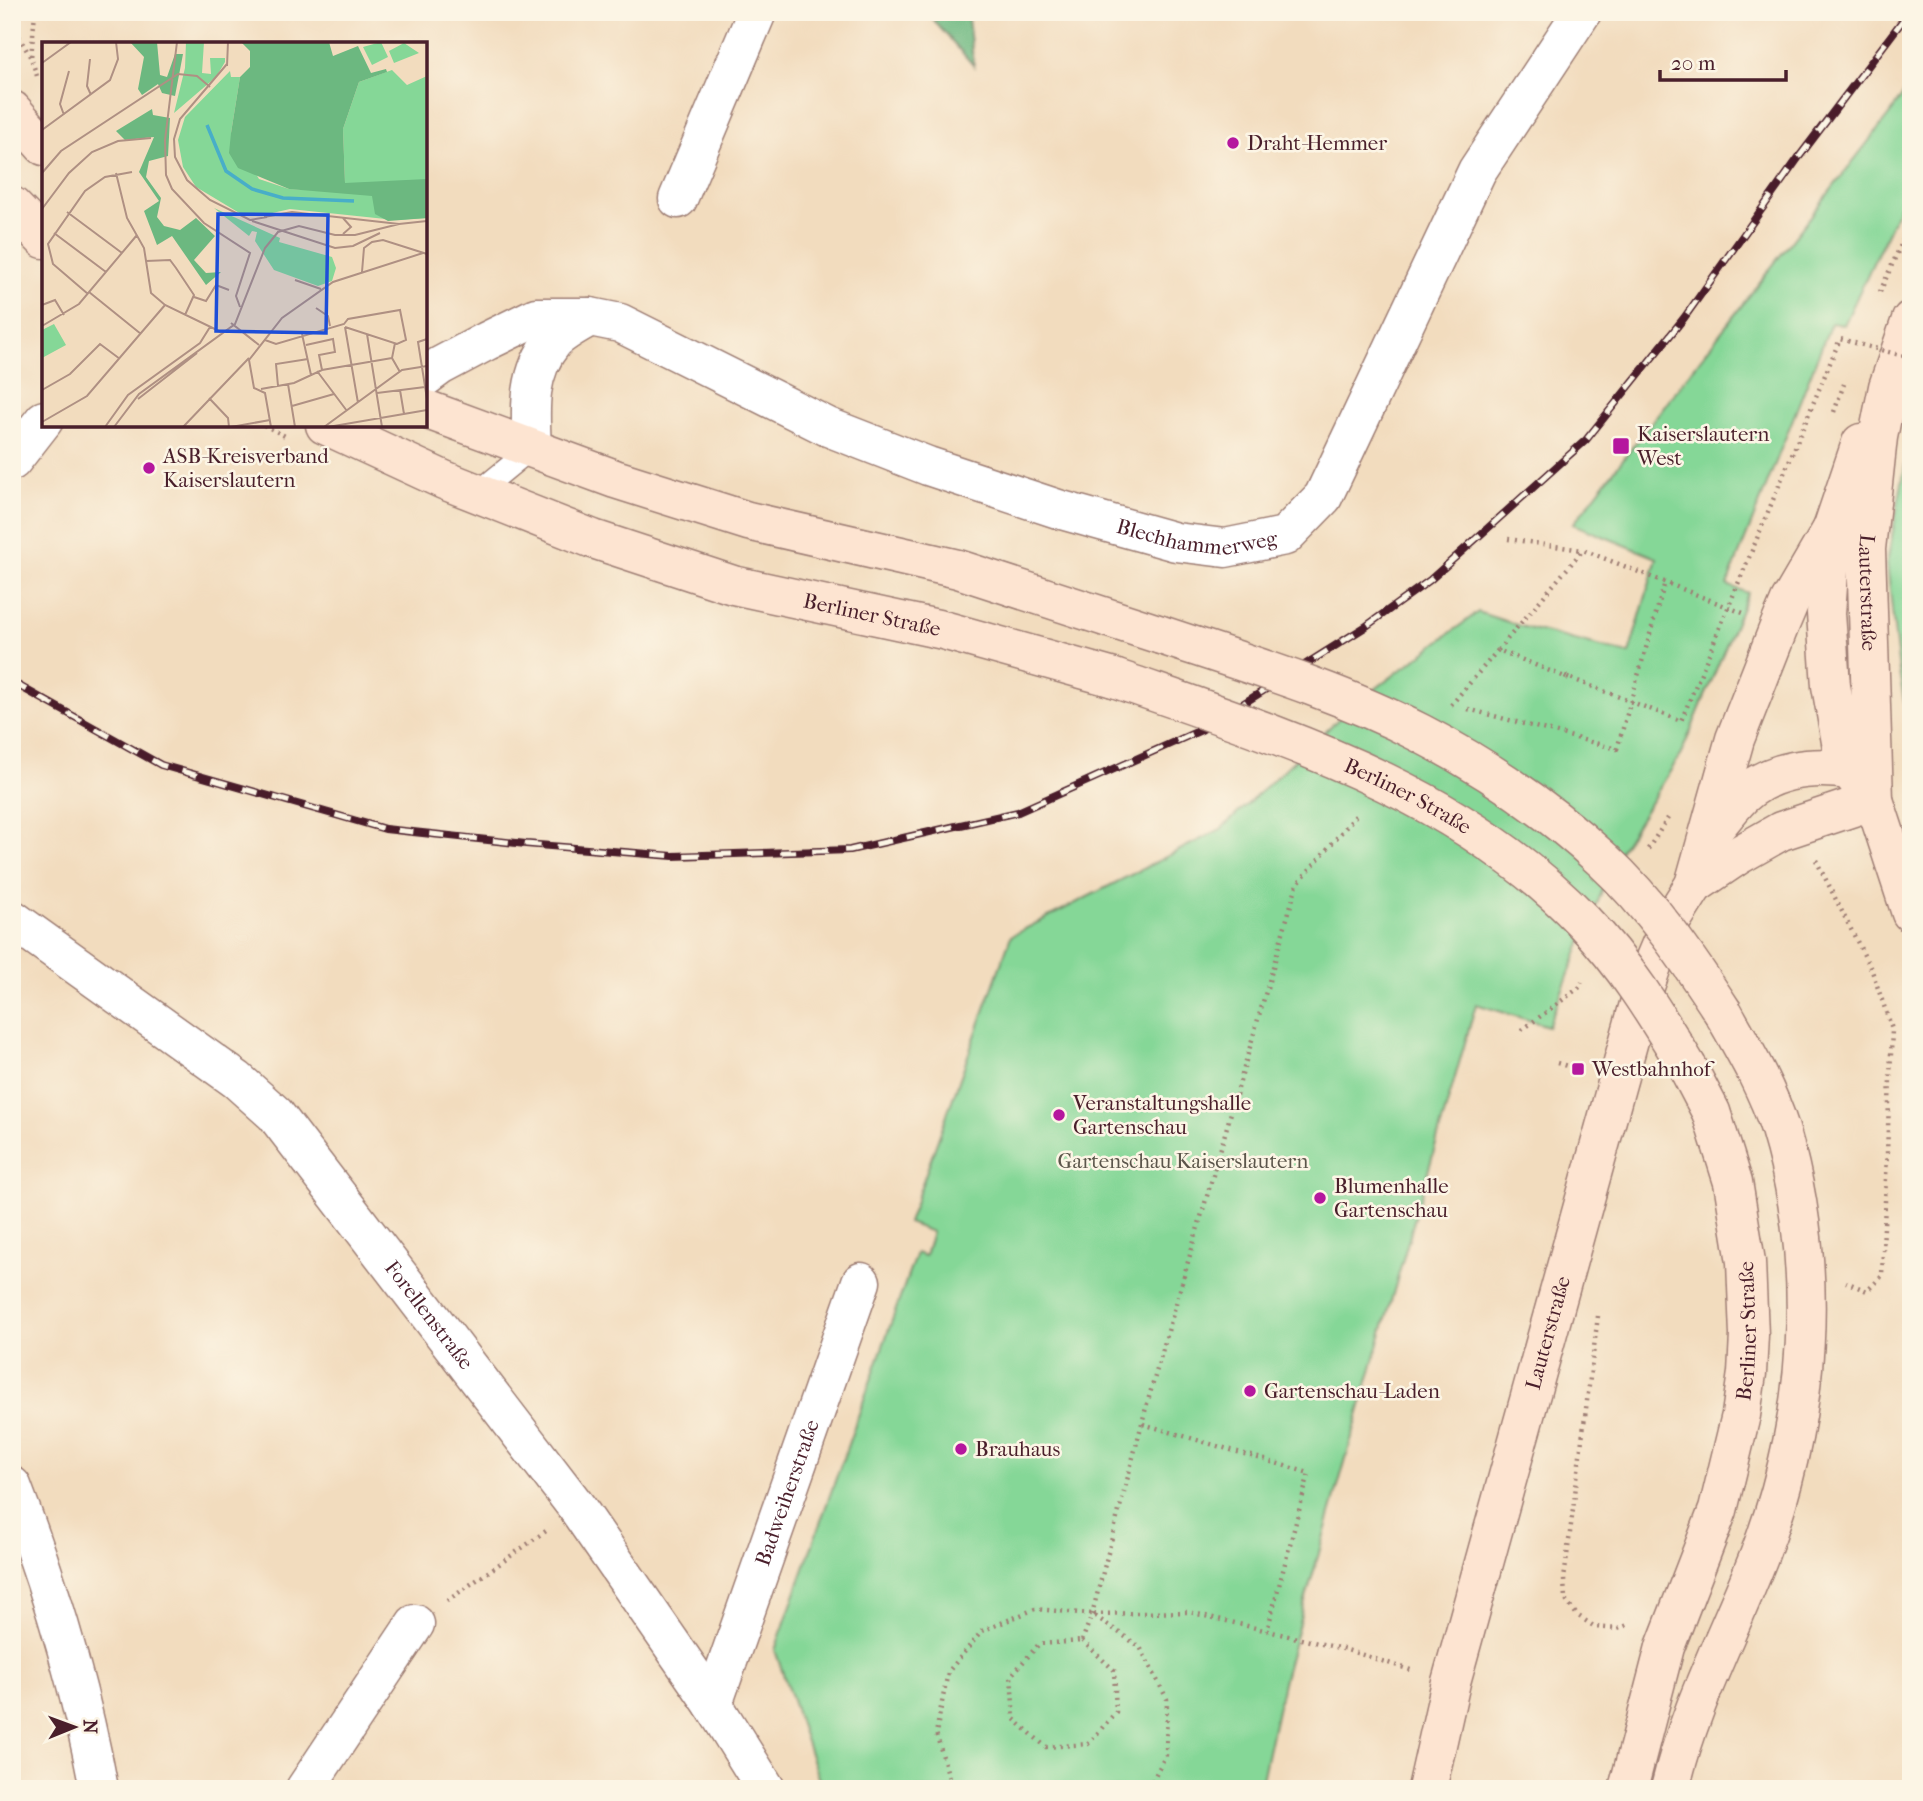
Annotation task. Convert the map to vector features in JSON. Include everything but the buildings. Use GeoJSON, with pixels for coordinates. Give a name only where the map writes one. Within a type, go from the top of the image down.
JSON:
{"type":"FeatureCollection","features":[{"type":"Feature","properties":{"kind":"main road"},"geometry":{"type":"LineString","coordinates":[[27,100],[42,141]]}},
{"type":"Feature","properties":{"kind":"main road"},"geometry":{"type":"LineString","coordinates":[[12,206],[42,237]]}},
{"type":"Feature","properties":{"kind":"main road","name":"Lauterstraße"},"geometry":{"type":"LineString","coordinates":[[1911,320],[1899,372],[1878,437],[1866,549],[1874,800],[1911,913]]}},
{"type":"Feature","properties":{"kind":"main road","name":"Lauterstraße"},"geometry":{"type":"LineString","coordinates":[[1874,800],[1849,770],[1837,724],[1826,612],[1832,529],[1868,426],[1899,372]]}},
{"type":"Feature","properties":{"kind":"main road"},"geometry":{"type":"LineString","coordinates":[[427,410],[615,479],[748,521],[958,569],[1237,661],[1377,713],[1451,750],[1515,789],[1546,811],[1613,870],[1683,953],[1724,1014],[1765,1089],[1789,1165],[1802,1242],[1805,1282],[1802,1389],[1787,1473],[1774,1517],[1687,1728],[1670,1789]]}},
{"type":"Feature","properties":{"kind":"main road","name":"Berliner Straße"},"geometry":{"type":"LineString","coordinates":[[329,427],[477,493],[593,539],[733,585],[943,630],[1114,678],[1260,729],[1374,776],[1439,808],[1505,852],[1567,905],[1614,955],[1641,992],[1688,1068],[1711,1112],[1733,1182],[1747,1275],[1749,1335],[1741,1415],[1717,1510],[1665,1647],[1628,1789]]}},
{"type":"Feature","properties":{"kind":"main road"},"geometry":{"type":"LineString","coordinates":[[1706,839],[1735,740],[1779,627],[1790,601],[1832,529]]}},
{"type":"Feature","properties":{"kind":"main road","name":"Lauterstraße"},"geometry":{"type":"LineString","coordinates":[[1427,1789],[1451,1682],[1639,1004],[1653,963],[1670,923],[1694,885],[1706,839],[1742,796],[1762,781],[1796,770],[1849,770]]}},
{"type":"Feature","properties":{"kind":"main road","name":"Lauterstraße"},"geometry":{"type":"LineString","coordinates":[[1694,885],[1737,856],[1801,822],[1874,800]]}},
{"type":"Feature","properties":{"kind":"street"},"geometry":{"type":"LineString","coordinates":[[678,199],[757,12]]}},
{"type":"Feature","properties":{"kind":"street","name":"Blechhammerweg"},"geometry":{"type":"LineString","coordinates":[[427,376],[475,347],[536,317],[590,317],[631,328],[828,427],[928,467],[1058,509],[1176,542],[1225,548],[1285,536],[1323,497],[1477,171],[1582,12]]}},
{"type":"Feature","properties":{"kind":"street"},"geometry":{"type":"LineString","coordinates":[[532,448],[530,403],[535,375],[554,341],[590,317]]}},
{"type":"Feature","properties":{"kind":"street"},"geometry":{"type":"LineString","coordinates":[[12,461],[42,423]]}},
{"type":"Feature","properties":{"kind":"street","name":"Forellenstraße"},"geometry":{"type":"LineString","coordinates":[[12,919],[237,1080],[275,1114],[578,1509],[713,1704],[766,1789]]}},
{"type":"Feature","properties":{"kind":"street","name":"Badweiherstraße"},"geometry":{"type":"LineString","coordinates":[[713,1704],[861,1282]]}},
{"type":"Feature","properties":{"kind":"street"},"geometry":{"type":"LineString","coordinates":[[12,1486],[40,1557],[56,1609],[90,1740],[99,1789]]}},
{"type":"Feature","properties":{"kind":"street"},"geometry":{"type":"LineString","coordinates":[[305,1789],[415,1624]]}},
{"type":"Feature","properties":{"kind":"lane"},"geometry":{"type":"LineString","coordinates":[[477,493],[532,448]]}},
{"type":"Feature","properties":{"kind":"path"},"geometry":{"type":"LineString","coordinates":[[27,100],[35,12]]}},
{"type":"Feature","properties":{"kind":"path"},"geometry":{"type":"LineString","coordinates":[[12,24],[32,58]]}},
{"type":"Feature","properties":{"kind":"path"},"geometry":{"type":"LineString","coordinates":[[1498,650],[1681,721],[1840,339],[1899,372]]}},
{"type":"Feature","properties":{"kind":"path"},"geometry":{"type":"LineString","coordinates":[[1508,539],[1583,550],[1754,617]]}},
{"type":"Feature","properties":{"kind":"path"},"geometry":{"type":"LineString","coordinates":[[1442,715],[1583,550]]}},
{"type":"Feature","properties":{"kind":"path"},"geometry":{"type":"LineString","coordinates":[[1438,700],[1617,749],[1665,582]]}},
{"type":"Feature","properties":{"kind":"path"},"geometry":{"type":"LineString","coordinates":[[1082,1641],[1092,1614],[1143,1424],[1297,884],[1360,810]]}},
{"type":"Feature","properties":{"kind":"path"},"geometry":{"type":"LineString","coordinates":[[1801,822],[1811,850],[1872,971],[1892,1029],[1882,1276],[1867,1291],[1843,1281]]}},
{"type":"Feature","properties":{"kind":"path"},"geometry":{"type":"LineString","coordinates":[[1522,1030],[1580,987]]}},
{"type":"Feature","properties":{"kind":"path"},"geometry":{"type":"LineString","coordinates":[[1557,1063],[1578,1069]]}},
{"type":"Feature","properties":{"kind":"path"},"geometry":{"type":"LineString","coordinates":[[1599,1305],[1564,1579],[1565,1599],[1577,1615],[1595,1627],[1618,1629],[1641,1621]]}},
{"type":"Feature","properties":{"kind":"path"},"geometry":{"type":"LineString","coordinates":[[1143,1424],[1309,1473],[1267,1631]]}},
{"type":"Feature","properties":{"kind":"path"},"geometry":{"type":"LineString","coordinates":[[415,1624],[578,1509]]}},
{"type":"Feature","properties":{"kind":"path"},"geometry":{"type":"LineString","coordinates":[[956,1789],[950,1781],[936,1733],[948,1672],[982,1631],[1035,1609],[1092,1614],[1189,1612],[1347,1650],[1451,1682]]}},
{"type":"Feature","properties":{"kind":"path"},"geometry":{"type":"LineString","coordinates":[[1092,1614],[1140,1647],[1167,1699],[1166,1755],[1148,1789]]}},
{"type":"Feature","properties":{"kind":"path"},"geometry":{"type":"LineString","coordinates":[[1082,1641],[1114,1670],[1116,1712],[1088,1744],[1046,1747],[1014,1719],[1011,1676],[1039,1644],[1082,1641]]}},
{"type":"Feature","properties":{"kind":"path"},"geometry":{"type":"LineString","coordinates":[[927,1789],[950,1781]]}},
{"type":"Feature","properties":{"kind":"green space"},"geometry":{"type":"Polygon","coordinates":[[[926,12],[967,12],[974,66],[926,12]]]}},
{"type":"Feature","properties":{"kind":"green space","name":"Gartenschau Kaiserslautern"},"geometry":{"type":"Polygon","coordinates":[[[1911,82],[1911,182],[1844,325],[1831,323],[1727,585],[1748,593],[1681,754],[1615,859],[1548,1026],[1476,1004],[1302,1612],[1283,1682],[1260,1789],[822,1789],[775,1650],[916,1253],[925,1256],[932,1232],[908,1223],[1011,936],[1221,829],[1350,708],[1478,612],[1520,626],[1629,654],[1657,558],[1573,524],[1892,111],[1911,82]]]}},
{"type":"Feature","properties":{"kind":"green space"},"geometry":{"type":"Polygon","coordinates":[[[1911,434],[1911,716],[1905,706],[1899,672],[1887,563],[1911,434]]]}},
{"type":"Feature","properties":{"kind":"railway"},"geometry":{"type":"LineString","coordinates":[[12,682],[161,765],[385,829],[673,856],[850,850],[1018,812],[1201,730],[1365,627],[1430,580],[1586,440],[1684,318],[1799,157],[1909,12]]}},
{"type":"Feature","properties":{"kind":"place","name":"Draht-Hemmer"},"geometry":{"type":"Point","coordinates":[1233,143]}},
{"type":"Feature","properties":{"kind":"place","name":"Kaiserslautern West"},"geometry":{"type":"Point","coordinates":[1621,446]}},
{"type":"Feature","properties":{"kind":"place","name":"ASB-Kreisverband Kaiserslautern"},"geometry":{"type":"Point","coordinates":[149,468]}},
{"type":"Feature","properties":{"kind":"place","name":"Westbahnhof"},"geometry":{"type":"Point","coordinates":[1578,1069]}},
{"type":"Feature","properties":{"kind":"place","name":"Veranstaltungshalle Gartenschau"},"geometry":{"type":"Point","coordinates":[1059,1115]}},
{"type":"Feature","properties":{"kind":"place","name":"Blumenhalle Gartenschau"},"geometry":{"type":"Point","coordinates":[1320,1198]}},
{"type":"Feature","properties":{"kind":"place","name":"Gartenschau-Laden"},"geometry":{"type":"Point","coordinates":[1250,1391]}},
{"type":"Feature","properties":{"kind":"place","name":"Brauhaus"},"geometry":{"type":"Point","coordinates":[961,1449]}}]}
